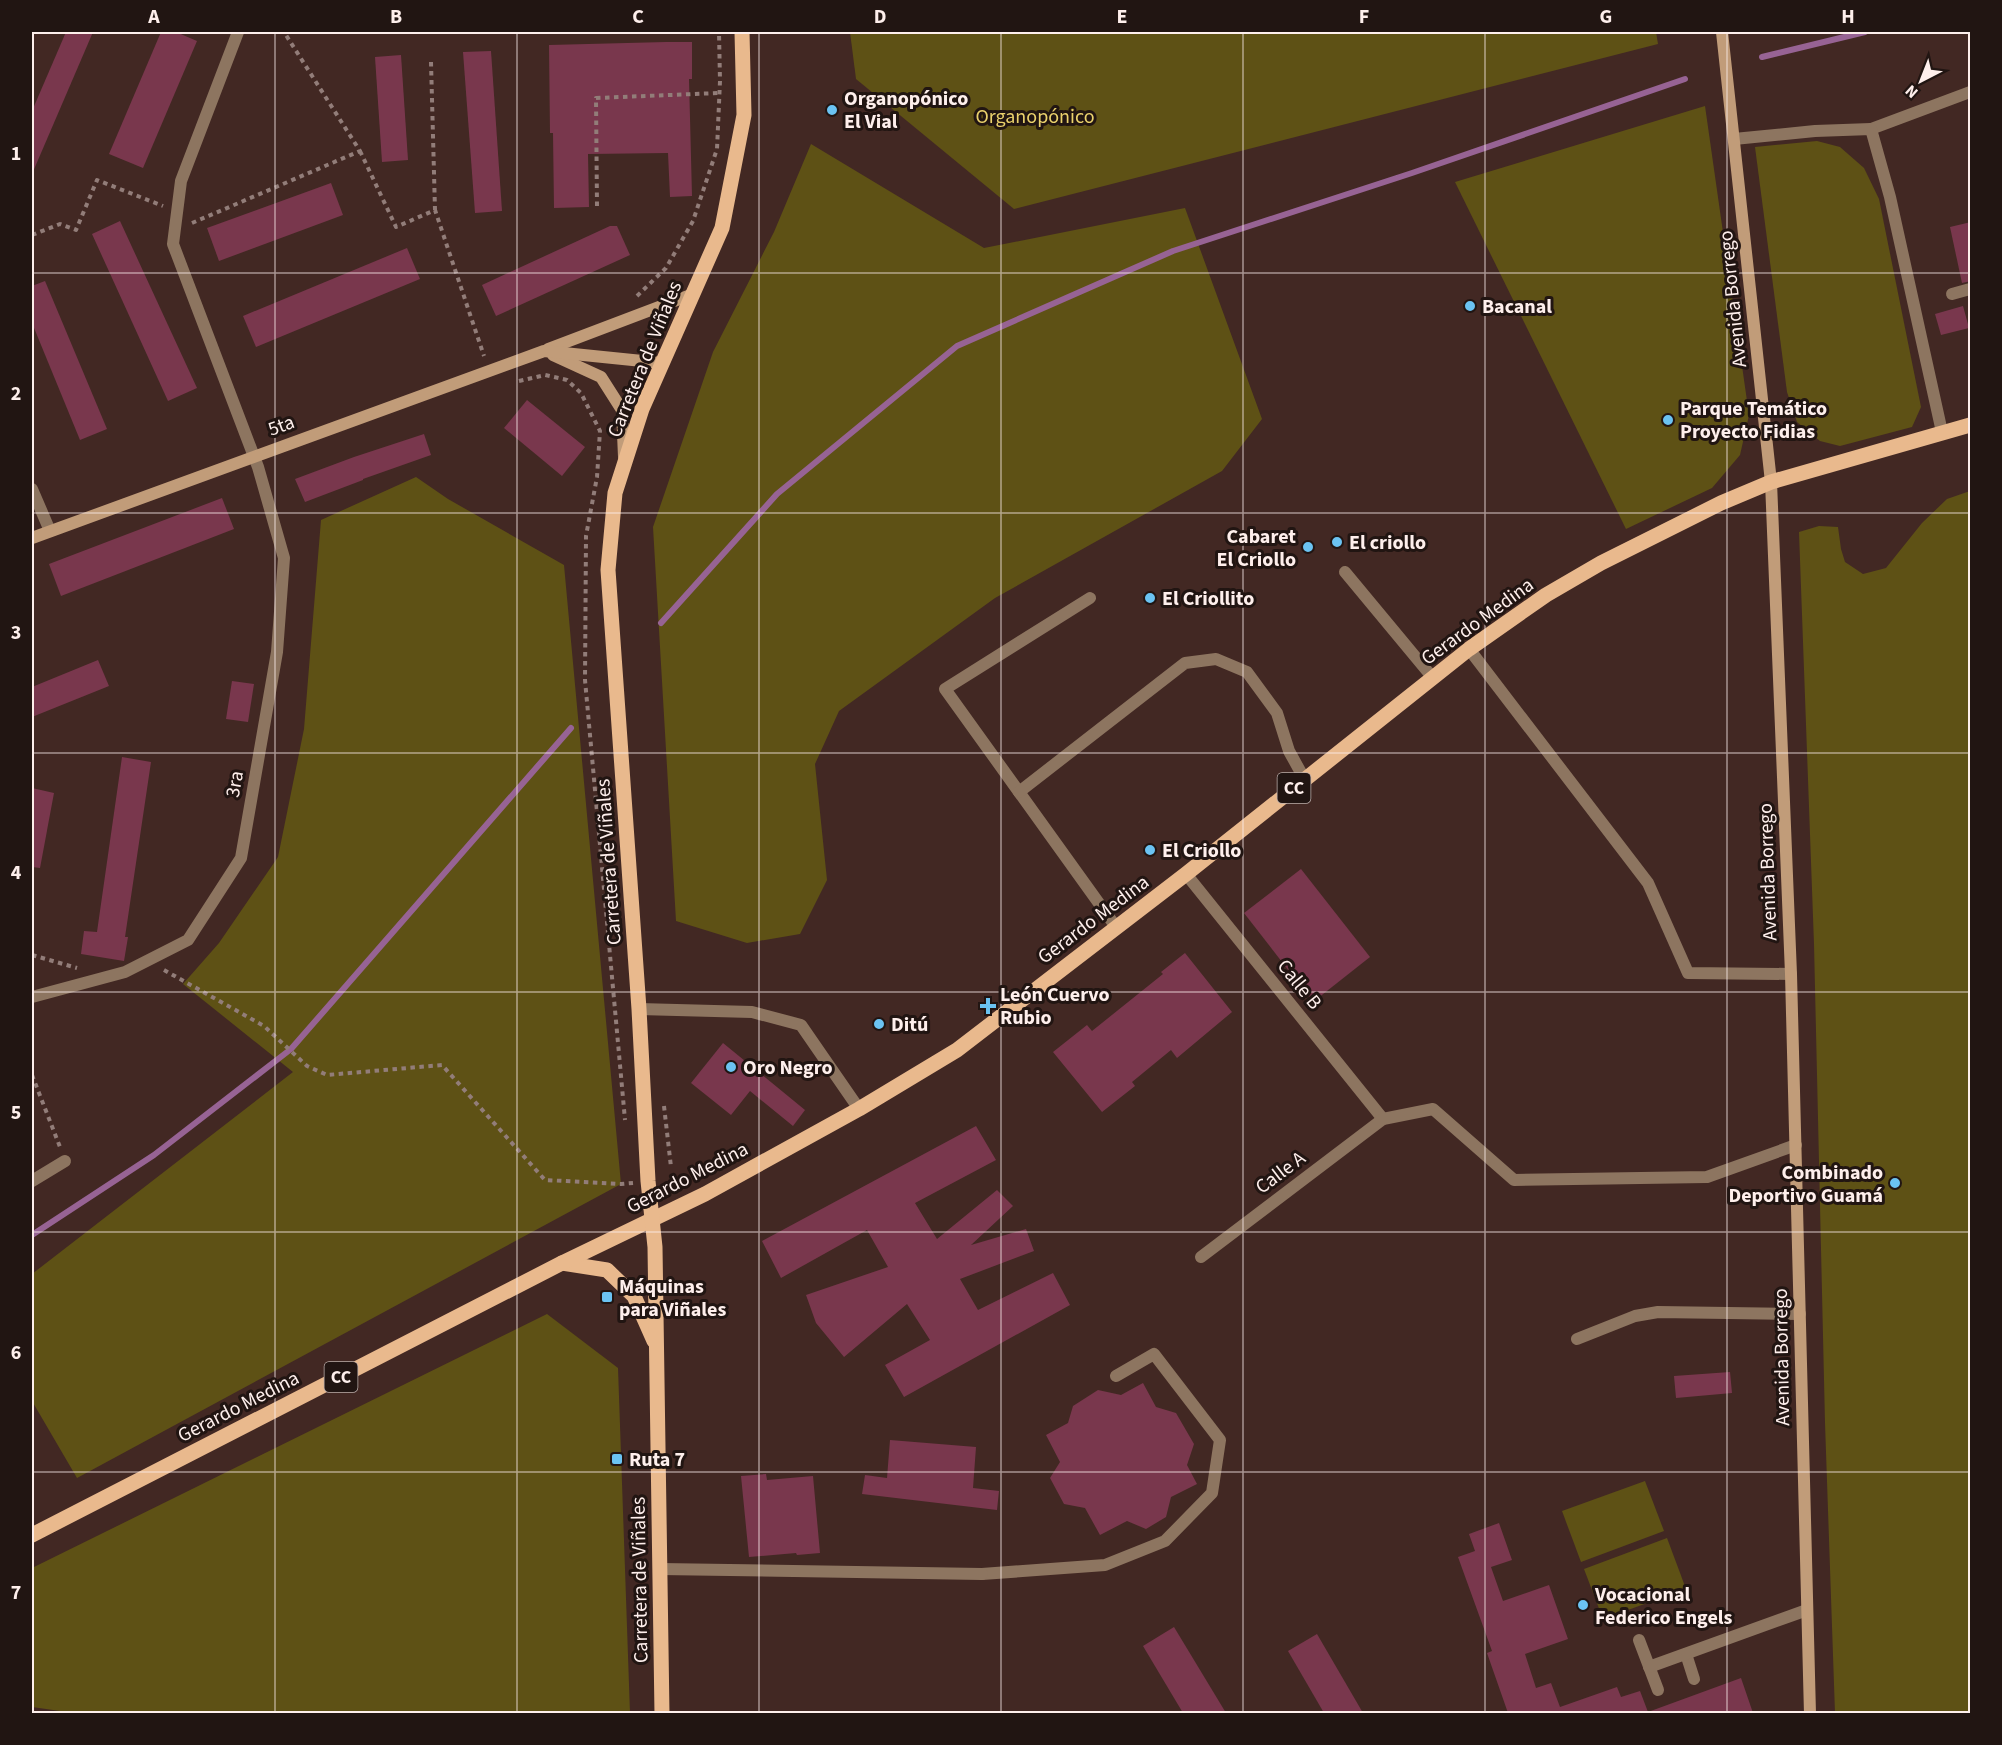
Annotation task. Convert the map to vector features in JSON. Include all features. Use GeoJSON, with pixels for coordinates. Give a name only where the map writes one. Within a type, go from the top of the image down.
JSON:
{"type":"FeatureCollection","features":[{"type":"Feature","properties":{"kind":"main road","name":"Carretera de Viñales"},"geometry":{"type":"LineString","coordinates":[[662,1713],[655,1247],[648,1181],[639,1009],[608,570],[615,493],[642,409],[722,228],[744,115],[742,32]]}},
{"type":"Feature","properties":{"kind":"main road","name":"Avenida Borrego"},"geometry":{"type":"LineString","coordinates":[[1722,32],[1771,482],[1791,974],[1810,1713]]}},
{"type":"Feature","properties":{"kind":"main road","name":"5ta"},"geometry":{"type":"LineString","coordinates":[[32,538],[544,351],[693,294]]}},
{"type":"Feature","properties":{"kind":"main road","name":"5ta"},"geometry":{"type":"LineString","coordinates":[[544,351],[662,363]]}},
{"type":"Feature","properties":{"kind":"main road"},"geometry":{"type":"LineString","coordinates":[[544,351],[601,377],[622,410],[624,464]]}},
{"type":"Feature","properties":{"kind":"main road","name":"Gerardo Medina"},"geometry":{"type":"LineString","coordinates":[[32,1535],[562,1263],[705,1194],[957,1050],[1186,874],[1469,649],[1546,595],[1601,563],[1721,503],[1771,482],[1971,425]]}},
{"type":"Feature","properties":{"kind":"main road"},"geometry":{"type":"LineString","coordinates":[[562,1263],[607,1270],[634,1296],[656,1347]]}},
{"type":"Feature","properties":{"kind":"street","name":"3ra"},"geometry":{"type":"LineString","coordinates":[[32,997],[125,972],[188,940],[241,858],[276,652],[284,558],[253,456],[173,244],[181,181],[238,32]]}},
{"type":"Feature","properties":{"kind":"street"},"geometry":{"type":"LineString","coordinates":[[1734,139],[1815,131],[1870,129],[1971,92]]}},
{"type":"Feature","properties":{"kind":"street"},"geometry":{"type":"LineString","coordinates":[[1870,129],[1890,197],[1942,432]]}},
{"type":"Feature","properties":{"kind":"street"},"geometry":{"type":"LineString","coordinates":[[1952,294],[1971,289]]}},
{"type":"Feature","properties":{"kind":"street"},"geometry":{"type":"LineString","coordinates":[[32,489],[50,531]]}},
{"type":"Feature","properties":{"kind":"street"},"geometry":{"type":"LineString","coordinates":[[1345,572],[1432,678]]}},
{"type":"Feature","properties":{"kind":"street"},"geometry":{"type":"LineString","coordinates":[[1090,598],[945,689],[1116,927]]}},
{"type":"Feature","properties":{"kind":"street"},"geometry":{"type":"LineString","coordinates":[[1469,649],[1648,883],[1688,973],[1791,974]]}},
{"type":"Feature","properties":{"kind":"street"},"geometry":{"type":"LineString","coordinates":[[1019,792],[1185,663],[1216,659],[1247,672],[1277,713],[1289,751],[1305,780]]}},
{"type":"Feature","properties":{"kind":"street","name":"Calle B"},"geometry":{"type":"LineString","coordinates":[[1186,874],[1383,1119]]}},
{"type":"Feature","properties":{"kind":"street"},"geometry":{"type":"LineString","coordinates":[[639,1009],[752,1012],[801,1024],[859,1108]]}},
{"type":"Feature","properties":{"kind":"street"},"geometry":{"type":"LineString","coordinates":[[1383,1119],[1433,1109],[1514,1180],[1707,1177],[1796,1145]]}},
{"type":"Feature","properties":{"kind":"street","name":"Calle A"},"geometry":{"type":"LineString","coordinates":[[1201,1257],[1383,1119]]}},
{"type":"Feature","properties":{"kind":"street"},"geometry":{"type":"LineString","coordinates":[[32,1180],[65,1161]]}},
{"type":"Feature","properties":{"kind":"street"},"geometry":{"type":"LineString","coordinates":[[1577,1339],[1635,1316],[1658,1312],[1800,1314]]}},
{"type":"Feature","properties":{"kind":"street"},"geometry":{"type":"LineString","coordinates":[[660,1569],[982,1574],[1105,1565],[1165,1540],[1212,1493],[1220,1440],[1154,1354],[1116,1376]]}},
{"type":"Feature","properties":{"kind":"street"},"geometry":{"type":"LineString","coordinates":[[1649,1666],[1808,1610]]}},
{"type":"Feature","properties":{"kind":"street"},"geometry":{"type":"LineString","coordinates":[[1639,1640],[1658,1690]]}},
{"type":"Feature","properties":{"kind":"street"},"geometry":{"type":"LineString","coordinates":[[1686,1654],[1694,1679]]}},
{"type":"Feature","properties":{"kind":"path"},"geometry":{"type":"LineString","coordinates":[[284,32],[360,151],[396,227],[435,210]]}},
{"type":"Feature","properties":{"kind":"path"},"geometry":{"type":"LineString","coordinates":[[637,296],[666,268],[693,221],[717,149],[719,32]]}},
{"type":"Feature","properties":{"kind":"path"},"geometry":{"type":"LineString","coordinates":[[431,62],[435,210],[489,371]]}},
{"type":"Feature","properties":{"kind":"path"},"geometry":{"type":"LineString","coordinates":[[597,206],[596,98],[719,93]]}},
{"type":"Feature","properties":{"kind":"path"},"geometry":{"type":"LineString","coordinates":[[175,230],[360,151]]}},
{"type":"Feature","properties":{"kind":"path"},"geometry":{"type":"LineString","coordinates":[[32,235],[60,224],[76,231],[97,180],[177,211]]}},
{"type":"Feature","properties":{"kind":"path"},"geometry":{"type":"LineString","coordinates":[[519,381],[545,375],[567,381],[581,393],[600,430],[597,477],[586,536],[585,680],[625,1125]]}},
{"type":"Feature","properties":{"kind":"path"},"geometry":{"type":"LineString","coordinates":[[32,955],[108,976]]}},
{"type":"Feature","properties":{"kind":"path"},"geometry":{"type":"LineString","coordinates":[[147,960],[264,1026],[307,1066],[327,1075],[442,1065],[545,1180],[621,1184],[648,1181]]}},
{"type":"Feature","properties":{"kind":"path"},"geometry":{"type":"LineString","coordinates":[[32,1075],[65,1161]]}},
{"type":"Feature","properties":{"kind":"path"},"geometry":{"type":"LineString","coordinates":[[663,1100],[671,1167]]}},
{"type":"Feature","properties":{"kind":"path"},"geometry":{"type":"LineString","coordinates":[[629,1172],[630,1183]]}},
{"type":"Feature","properties":{"kind":"green space","name":"Organopónico"},"geometry":{"type":"Polygon","coordinates":[[[850,32],[1656,32],[1658,44],[1014,209],[856,79],[850,32]]]}},
{"type":"Feature","properties":{"kind":"green space"},"geometry":{"type":"Polygon","coordinates":[[[1705,106],[1749,415],[1740,455],[1712,488],[1626,529],[1455,182],[1705,106]]]}},
{"type":"Feature","properties":{"kind":"green space"},"geometry":{"type":"Polygon","coordinates":[[[1817,141],[1840,147],[1864,168],[1879,199],[1921,407],[1912,427],[1840,446],[1820,441],[1797,422],[1787,392],[1755,147],[1817,141]]]}},
{"type":"Feature","properties":{"kind":"green space"},"geometry":{"type":"Polygon","coordinates":[[[811,144],[984,248],[1185,208],[1262,419],[1222,471],[995,598],[839,711],[815,764],[827,880],[800,934],[747,943],[676,921],[653,527],[713,352],[774,232],[811,144]]]}},
{"type":"Feature","properties":{"kind":"green space"},"geometry":{"type":"Polygon","coordinates":[[[416,477],[448,499],[564,565],[621,1184],[77,1478],[32,1401],[32,1274],[293,1072],[183,984],[219,943],[278,857],[304,729],[321,520],[416,477]]]}},
{"type":"Feature","properties":{"kind":"green space","name":"Combinado Deportivo Guamá"},"geometry":{"type":"Polygon","coordinates":[[[1970,491],[1970,1713],[1835,1713],[1825,1423],[1814,944],[1799,532],[1819,526],[1838,527],[1845,562],[1863,574],[1886,568],[1922,523],[1947,499],[1970,491]]]}},
{"type":"Feature","properties":{"kind":"green space"},"geometry":{"type":"Polygon","coordinates":[[[547,1314],[618,1368],[630,1713],[81,1714],[32,1707],[32,1568],[547,1314]]]}},
{"type":"Feature","properties":{"kind":"green space"},"geometry":{"type":"Polygon","coordinates":[[[1645,1481],[1664,1531],[1581,1562],[1562,1511],[1645,1481]]]}},
{"type":"Feature","properties":{"kind":"green space"},"geometry":{"type":"Polygon","coordinates":[[[1667,1538],[1686,1589],[1603,1619],[1584,1569],[1667,1538]]]}},
{"type":"Feature","properties":{"kind":"building"},"geometry":{"type":"Polygon","coordinates":[[[66,32],[93,32],[32,174],[32,111],[66,32]]]}},
{"type":"Feature","properties":{"kind":"building"},"geometry":{"type":"Polygon","coordinates":[[[161,32],[176,32],[197,41],[143,168],[109,154],[161,32]]]}},
{"type":"Feature","properties":{"kind":"building"},"geometry":{"type":"Polygon","coordinates":[[[692,42],[692,79],[689,79],[692,196],[670,197],[668,153],[588,154],[589,207],[554,208],[549,45],[692,42]]]}},
{"type":"Feature","properties":{"kind":"building"},"geometry":{"type":"Polygon","coordinates":[[[491,51],[502,211],[475,213],[463,52],[491,51]]]}},
{"type":"Feature","properties":{"kind":"building"},"geometry":{"type":"Polygon","coordinates":[[[401,55],[408,160],[382,162],[375,57],[401,55]]]}},
{"type":"Feature","properties":{"kind":"building"},"geometry":{"type":"Polygon","coordinates":[[[331,183],[343,215],[219,261],[207,228],[331,183]]]}},
{"type":"Feature","properties":{"kind":"building"},"geometry":{"type":"Polygon","coordinates":[[[120,221],[197,388],[168,401],[92,234],[120,221]]]}},
{"type":"Feature","properties":{"kind":"building"},"geometry":{"type":"Polygon","coordinates":[[[1971,222],[1971,281],[1962,283],[1950,227],[1971,222]]]}},
{"type":"Feature","properties":{"kind":"building"},"geometry":{"type":"Polygon","coordinates":[[[610,226],[617,226],[630,255],[496,316],[482,285],[610,226]]]}},
{"type":"Feature","properties":{"kind":"building"},"geometry":{"type":"Polygon","coordinates":[[[407,248],[420,279],[256,347],[243,316],[407,248]]]}},
{"type":"Feature","properties":{"kind":"building"},"geometry":{"type":"Polygon","coordinates":[[[45,281],[107,429],[80,440],[32,323],[32,286],[45,281]]]}},
{"type":"Feature","properties":{"kind":"building"},"geometry":{"type":"Polygon","coordinates":[[[1963,306],[1969,328],[1941,335],[1935,314],[1963,306]]]}},
{"type":"Feature","properties":{"kind":"building"},"geometry":{"type":"Polygon","coordinates":[[[527,400],[585,447],[562,476],[504,428],[527,400]]]}},
{"type":"Feature","properties":{"kind":"building"},"geometry":{"type":"Polygon","coordinates":[[[424,434],[431,455],[305,502],[295,479],[424,434]]]}},
{"type":"Feature","properties":{"kind":"building"},"geometry":{"type":"Polygon","coordinates":[[[222,498],[234,529],[61,596],[49,564],[222,498]]]}},
{"type":"Feature","properties":{"kind":"building"},"geometry":{"type":"Polygon","coordinates":[[[98,660],[109,686],[32,717],[32,687],[98,660]]]}},
{"type":"Feature","properties":{"kind":"building"},"geometry":{"type":"Polygon","coordinates":[[[232,681],[254,684],[248,722],[226,719],[232,681]]]}},
{"type":"Feature","properties":{"kind":"building"},"geometry":{"type":"Polygon","coordinates":[[[122,757],[151,762],[125,937],[128,937],[124,961],[81,954],[84,931],[97,932],[122,757]]]}},
{"type":"Feature","properties":{"kind":"building"},"geometry":{"type":"Polygon","coordinates":[[[32,788],[54,793],[40,868],[32,867],[32,788]]]}},
{"type":"Feature","properties":{"kind":"building"},"geometry":{"type":"Polygon","coordinates":[[[1301,869],[1370,957],[1313,1002],[1244,913],[1301,869]]]}},
{"type":"Feature","properties":{"kind":"building"},"geometry":{"type":"Polygon","coordinates":[[[1185,953],[1232,1012],[1177,1058],[1171,1050],[1132,1082],[1135,1086],[1102,1112],[1053,1052],[1087,1025],[1092,1031],[1163,974],[1161,972],[1185,953]]]}},
{"type":"Feature","properties":{"kind":"building"},"geometry":{"type":"Polygon","coordinates":[[[723,1043],[805,1110],[793,1126],[750,1091],[731,1115],[691,1083],[723,1043]]]}},
{"type":"Feature","properties":{"kind":"building"},"geometry":{"type":"Polygon","coordinates":[[[976,1126],[996,1160],[915,1203],[937,1239],[997,1190],[1013,1206],[971,1245],[1026,1229],[1034,1251],[960,1279],[978,1310],[1053,1273],[1070,1305],[904,1397],[885,1365],[930,1340],[907,1304],[844,1357],[816,1323],[806,1295],[888,1267],[867,1230],[781,1278],[762,1241],[976,1126]]]}},
{"type":"Feature","properties":{"kind":"building"},"geometry":{"type":"Polygon","coordinates":[[[1730,1372],[1732,1393],[1676,1398],[1674,1376],[1730,1372]]]}},
{"type":"Feature","properties":{"kind":"building"},"geometry":{"type":"Polygon","coordinates":[[[1143,1383],[1156,1407],[1176,1413],[1194,1444],[1187,1465],[1197,1484],[1171,1497],[1166,1517],[1146,1529],[1127,1521],[1100,1535],[1085,1508],[1064,1504],[1050,1478],[1060,1462],[1046,1435],[1068,1423],[1073,1406],[1098,1390],[1121,1395],[1143,1383]]]}},
{"type":"Feature","properties":{"kind":"building"},"geometry":{"type":"Polygon","coordinates":[[[890,1440],[976,1447],[973,1488],[999,1491],[997,1510],[862,1494],[865,1475],[887,1478],[890,1440]]]}},
{"type":"Feature","properties":{"kind":"building"},"geometry":{"type":"Polygon","coordinates":[[[766,1474],[767,1480],[813,1476],[820,1553],[749,1557],[741,1476],[766,1474]]]}},
{"type":"Feature","properties":{"kind":"building"},"geometry":{"type":"Polygon","coordinates":[[[1499,1523],[1512,1560],[1491,1567],[1503,1601],[1549,1585],[1568,1639],[1525,1654],[1536,1688],[1551,1683],[1560,1707],[1617,1687],[1621,1697],[1640,1691],[1648,1712],[1741,1678],[1753,1713],[1508,1713],[1487,1653],[1492,1651],[1458,1557],[1475,1551],[1469,1534],[1499,1523]]]}},
{"type":"Feature","properties":{"kind":"building"},"geometry":{"type":"Polygon","coordinates":[[[1174,1627],[1226,1713],[1183,1713],[1143,1646],[1174,1627]]]}},
{"type":"Feature","properties":{"kind":"building"},"geometry":{"type":"Polygon","coordinates":[[[1317,1634],[1363,1713],[1324,1713],[1288,1651],[1317,1634]]]}},
{"type":"Feature","properties":{"kind":"waterway"},"geometry":{"type":"LineString","coordinates":[[1762,57],[1865,32]]}},
{"type":"Feature","properties":{"kind":"waterway"},"geometry":{"type":"LineString","coordinates":[[661,623],[777,494],[957,346],[1173,251],[1412,173],[1685,79]]}},
{"type":"Feature","properties":{"kind":"waterway"},"geometry":{"type":"LineString","coordinates":[[32,1235],[154,1155],[291,1049],[571,728]]}},
{"type":"Feature","properties":{"kind":"place","name":"Organopónico El Vial"},"geometry":{"type":"Point","coordinates":[832,110]}},
{"type":"Feature","properties":{"kind":"place","name":"Bacanal"},"geometry":{"type":"Point","coordinates":[1470,306]}},
{"type":"Feature","properties":{"kind":"place","name":"Parque Temático Proyecto Fidias"},"geometry":{"type":"Point","coordinates":[1668,420]}},
{"type":"Feature","properties":{"kind":"place","name":"El criollo"},"geometry":{"type":"Point","coordinates":[1337,542]}},
{"type":"Feature","properties":{"kind":"place","name":"Cabaret El Criollo"},"geometry":{"type":"Point","coordinates":[1308,547]}},
{"type":"Feature","properties":{"kind":"place","name":"El Criollito"},"geometry":{"type":"Point","coordinates":[1150,598]}},
{"type":"Feature","properties":{"kind":"place","name":"El Criollo"},"geometry":{"type":"Point","coordinates":[1150,850]}},
{"type":"Feature","properties":{"kind":"place","name":"León Cuervo Rubio"},"geometry":{"type":"Point","coordinates":[988,1006]}},
{"type":"Feature","properties":{"kind":"place","name":"Ditú"},"geometry":{"type":"Point","coordinates":[879,1024]}},
{"type":"Feature","properties":{"kind":"place","name":"Oro Negro"},"geometry":{"type":"Point","coordinates":[731,1067]}},
{"type":"Feature","properties":{"kind":"place","name":"Combinado Deportivo Guamá"},"geometry":{"type":"Point","coordinates":[1895,1183]}},
{"type":"Feature","properties":{"kind":"place","name":"Máquinas para Viñales"},"geometry":{"type":"Point","coordinates":[607,1297]}},
{"type":"Feature","properties":{"kind":"place","name":"Ruta 7"},"geometry":{"type":"Point","coordinates":[617,1459]}},
{"type":"Feature","properties":{"kind":"place","name":"Vocacional Federico Engels"},"geometry":{"type":"Point","coordinates":[1583,1605]}}]}
